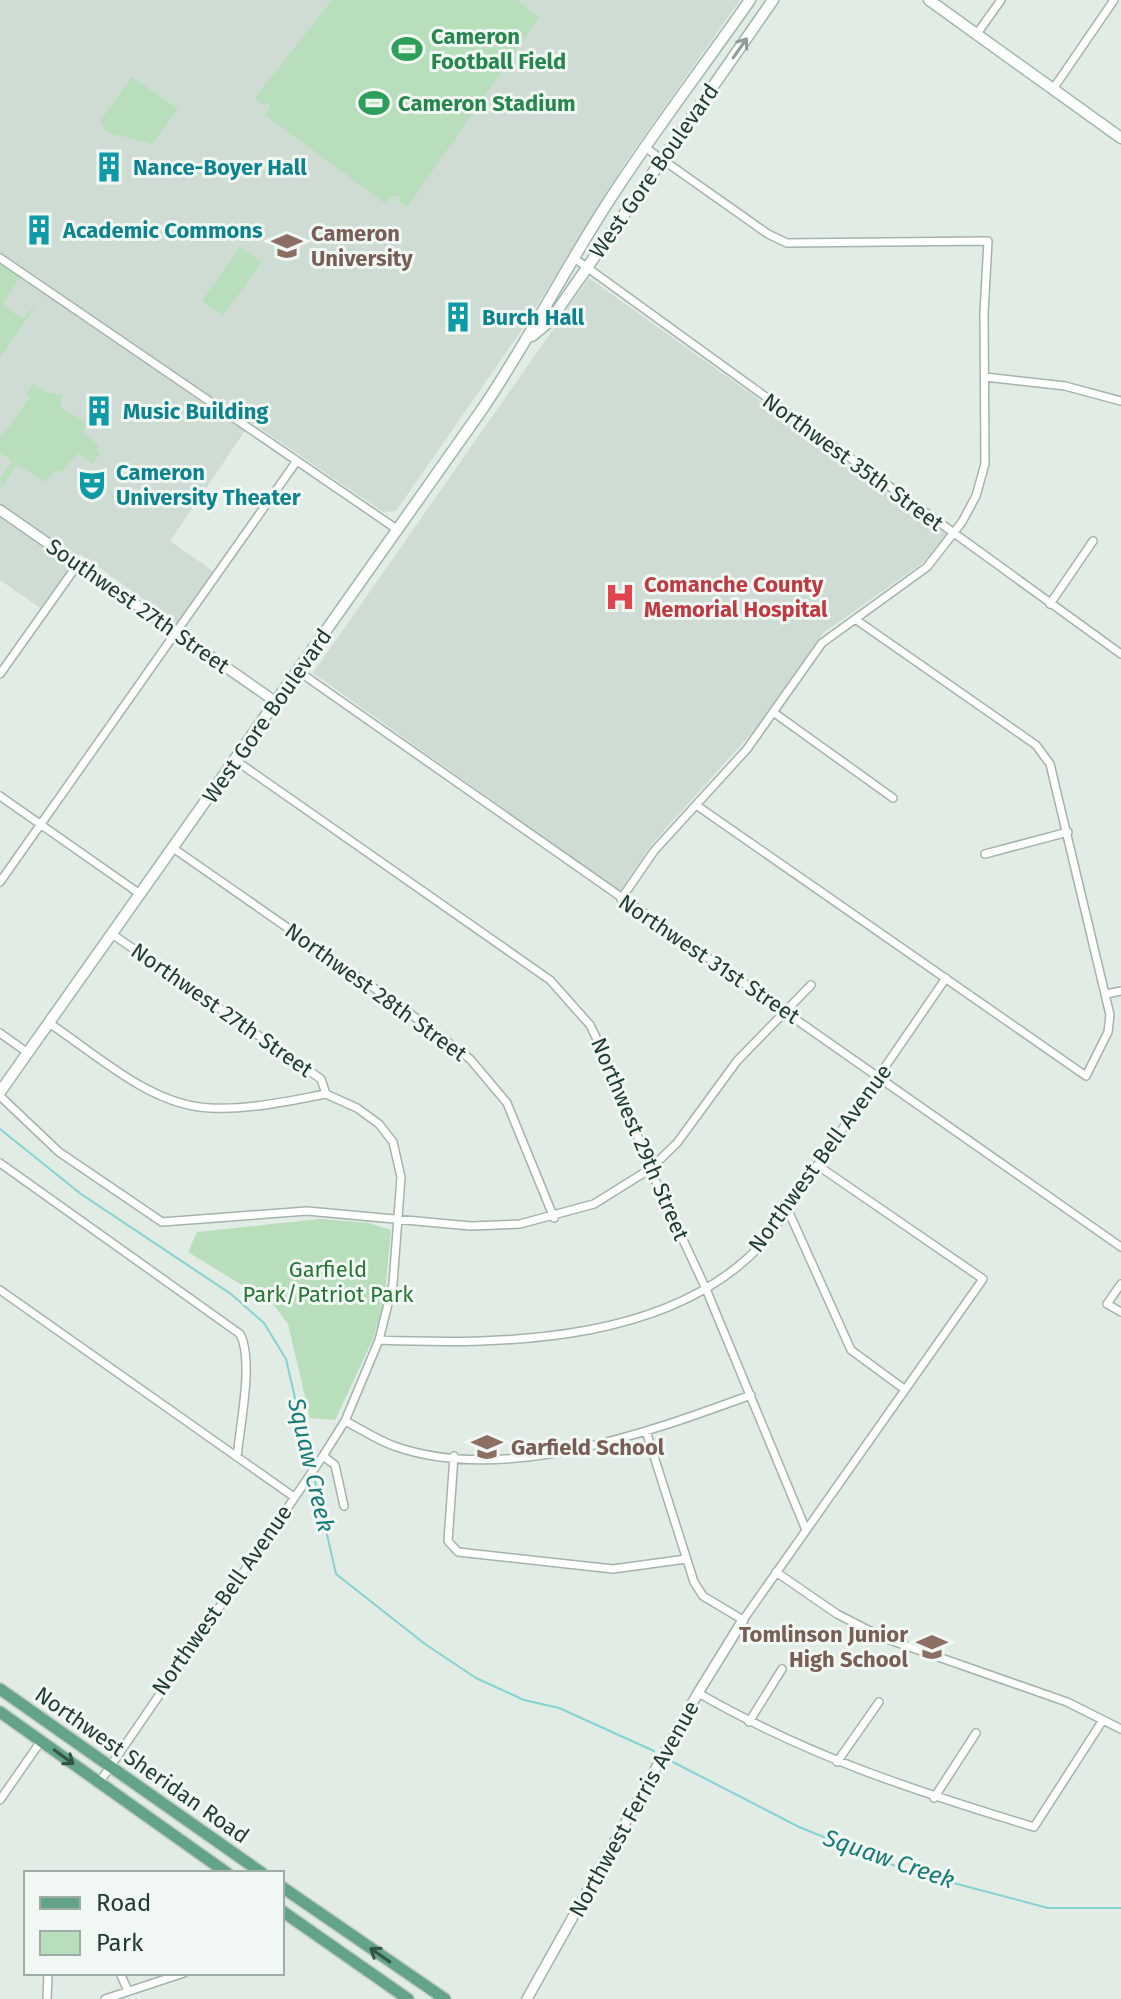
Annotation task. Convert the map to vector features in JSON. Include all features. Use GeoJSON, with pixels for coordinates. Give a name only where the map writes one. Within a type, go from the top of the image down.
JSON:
{"type":"FeatureCollection","features":[{"type":"Feature","properties":{"kind":"main road","name":"West Gore Boulevard"},"geometry":{"type":"LineString","coordinates":[[0,1094],[398,530],[530,337],[538,316],[646,148],[750,0]]}},
{"type":"Feature","properties":{"kind":"main road","name":"West Gore Boulevard"},"geometry":{"type":"LineString","coordinates":[[530,337],[550,321],[773,0]]}},
{"type":"Feature","properties":{"kind":"main road"},"geometry":{"type":"LineString","coordinates":[[929,0],[1121,138]]}},
{"type":"Feature","properties":{"kind":"main road","name":"Northwest Sheridan Road"},"geometry":{"type":"LineString","coordinates":[[0,1689],[259,1871]]}},
{"type":"Feature","properties":{"kind":"main road","name":"Northwest Sheridan Road"},"geometry":{"type":"LineString","coordinates":[[0,1712],[224,1871]]}},
{"type":"Feature","properties":{"kind":"main road"},"geometry":{"type":"LineString","coordinates":[[284,1888],[445,1999]]}},
{"type":"Feature","properties":{"kind":"main road"},"geometry":{"type":"LineString","coordinates":[[284,1912],[408,1999]]}},
{"type":"Feature","properties":{"kind":"street"},"geometry":{"type":"LineString","coordinates":[[976,35],[1001,0]]}},
{"type":"Feature","properties":{"kind":"street"},"geometry":{"type":"LineString","coordinates":[[1053,89],[1114,0]]}},
{"type":"Feature","properties":{"kind":"street"},"geometry":{"type":"LineString","coordinates":[[621,899],[654,851],[747,749],[822,643],[927,567],[953,534],[976,496],[985,464],[988,241],[787,243],[768,234],[646,148]]}},
{"type":"Feature","properties":{"kind":"street"},"geometry":{"type":"LineString","coordinates":[[0,258],[398,530]]}},
{"type":"Feature","properties":{"kind":"street","name":"Northwest 35th Street"},"geometry":{"type":"LineString","coordinates":[[574,258],[1121,654]]}},
{"type":"Feature","properties":{"kind":"street"},"geometry":{"type":"LineString","coordinates":[[985,377],[1065,386],[1121,401]]}},
{"type":"Feature","properties":{"kind":"street"},"geometry":{"type":"LineString","coordinates":[[0,882],[296,462]]}},
{"type":"Feature","properties":{"kind":"street","name":"Southwest 27th Street"},"geometry":{"type":"LineString","coordinates":[[0,510],[276,702]]}},
{"type":"Feature","properties":{"kind":"street"},"geometry":{"type":"LineString","coordinates":[[1050,604],[1093,541]]}},
{"type":"Feature","properties":{"kind":"street"},"geometry":{"type":"LineString","coordinates":[[0,674],[78,564]]}},
{"type":"Feature","properties":{"kind":"street"},"geometry":{"type":"LineString","coordinates":[[696,805],[1086,1076],[1108,1032],[1107,994],[1050,764],[1036,745],[855,619]]}},
{"type":"Feature","properties":{"kind":"street","name":"Northwest 31st Street"},"geometry":{"type":"LineString","coordinates":[[298,671],[1121,1247]]}},
{"type":"Feature","properties":{"kind":"street"},"geometry":{"type":"LineString","coordinates":[[773,712],[893,798]]}},
{"type":"Feature","properties":{"kind":"street","name":"Northwest 29th Street"},"geometry":{"type":"LineString","coordinates":[[235,760],[550,980],[567,997],[596,1038],[650,1169],[706,1289],[806,1530]]}},
{"type":"Feature","properties":{"kind":"street"},"geometry":{"type":"LineString","coordinates":[[0,796],[140,894]]}},
{"type":"Feature","properties":{"kind":"street"},"geometry":{"type":"LineString","coordinates":[[985,854],[1068,832]]}},
{"type":"Feature","properties":{"kind":"street","name":"Northwest 28th Street"},"geometry":{"type":"LineString","coordinates":[[173,848],[404,1009],[470,1059],[507,1103],[554,1218]]}},
{"type":"Feature","properties":{"kind":"street","name":"Northwest 27th Street"},"geometry":{"type":"LineString","coordinates":[[112,934],[321,1079],[326,1094],[357,1108],[379,1124],[393,1142],[401,1177],[399,1218],[393,1284],[379,1340]]}},
{"type":"Feature","properties":{"kind":"street","name":"Northwest Bell Avenue"},"geometry":{"type":"LineString","coordinates":[[99,1783],[321,1459],[345,1421],[379,1340],[463,1343],[533,1340],[587,1330],[706,1289],[753,1254],[946,978]]}},
{"type":"Feature","properties":{"kind":"street"},"geometry":{"type":"LineString","coordinates":[[0,1094],[59,1152],[162,1222],[307,1211],[471,1226],[520,1224],[554,1218],[594,1204],[650,1169],[677,1143],[737,1061],[811,985]]}},
{"type":"Feature","properties":{"kind":"street"},"geometry":{"type":"LineString","coordinates":[[1107,994],[1121,991]]}},
{"type":"Feature","properties":{"kind":"street"},"geometry":{"type":"LineString","coordinates":[[49,1023],[140,1084],[175,1101],[208,1108],[262,1106],[326,1094]]}},
{"type":"Feature","properties":{"kind":"street"},"geometry":{"type":"LineString","coordinates":[[0,1033],[28,1053]]}},
{"type":"Feature","properties":{"kind":"street"},"geometry":{"type":"LineString","coordinates":[[0,1163],[240,1334],[246,1345],[237,1457]]}},
{"type":"Feature","properties":{"kind":"street"},"geometry":{"type":"LineString","coordinates":[[646,1431],[686,1559],[703,1596],[743,1620],[983,1279],[817,1165]]}},
{"type":"Feature","properties":{"kind":"street"},"geometry":{"type":"LineString","coordinates":[[787,1208],[851,1350],[904,1389]]}},
{"type":"Feature","properties":{"kind":"street"},"geometry":{"type":"LineString","coordinates":[[1121,1284],[1107,1304],[1121,1312]]}},
{"type":"Feature","properties":{"kind":"street"},"geometry":{"type":"LineString","coordinates":[[0,1290],[294,1497]]}},
{"type":"Feature","properties":{"kind":"street"},"geometry":{"type":"LineString","coordinates":[[345,1421],[394,1446],[454,1456],[535,1456],[585,1448],[646,1431],[751,1395]]}},
{"type":"Feature","properties":{"kind":"street"},"geometry":{"type":"LineString","coordinates":[[454,1456],[448,1541],[458,1552],[613,1569],[686,1559]]}},
{"type":"Feature","properties":{"kind":"street"},"geometry":{"type":"LineString","coordinates":[[321,1459],[335,1465],[344,1506]]}},
{"type":"Feature","properties":{"kind":"street"},"geometry":{"type":"LineString","coordinates":[[776,1572],[837,1614],[884,1638],[1052,1696],[1121,1729]]}},
{"type":"Feature","properties":{"kind":"street","name":"Northwest Ferris Avenue"},"geometry":{"type":"LineString","coordinates":[[527,1999],[698,1693],[743,1620]]}},
{"type":"Feature","properties":{"kind":"street"},"geometry":{"type":"LineString","coordinates":[[749,1722],[782,1669]]}},
{"type":"Feature","properties":{"kind":"street"},"geometry":{"type":"LineString","coordinates":[[698,1693],[749,1722],[837,1762],[934,1798],[1034,1827],[1103,1720]]}},
{"type":"Feature","properties":{"kind":"street"},"geometry":{"type":"LineString","coordinates":[[837,1762],[879,1702]]}},
{"type":"Feature","properties":{"kind":"street"},"geometry":{"type":"LineString","coordinates":[[934,1798],[976,1733]]}},
{"type":"Feature","properties":{"kind":"street"},"geometry":{"type":"LineString","coordinates":[[0,1800],[41,1741]]}},
{"type":"Feature","properties":{"kind":"street"},"geometry":{"type":"LineString","coordinates":[[47,1999],[48,1975]]}},
{"type":"Feature","properties":{"kind":"street"},"geometry":{"type":"LineString","coordinates":[[121,1975],[128,1991]]}},
{"type":"Feature","properties":{"kind":"street"},"geometry":{"type":"LineString","coordinates":[[105,1999],[178,1975]]}},
{"type":"Feature","properties":{"kind":"shaded area","name":"Cameron University"},"geometry":{"type":"Polygon","coordinates":[[[0,0],[740,0],[627,160],[521,331],[396,511],[383,512],[251,422],[170,541],[213,571],[177,623],[80,554],[40,608],[0,580],[0,0]]]}},
{"type":"Feature","properties":{"kind":"shaded area","name":"Comanche County Memorial Hospital"},"geometry":{"type":"Polygon","coordinates":[[[589,278],[947,534],[925,561],[823,633],[757,727],[650,846],[620,891],[313,673],[589,278]]]}},
{"type":"Feature","properties":{"kind":"green space","name":"Cameron Stadium"},"geometry":{"type":"Polygon","coordinates":[[[332,0],[518,0],[539,18],[407,207],[398,201],[400,197],[392,196],[386,204],[265,115],[270,107],[269,102],[264,105],[255,98],[332,0]]]}},
{"type":"Feature","properties":{"kind":"green space"},"geometry":{"type":"Polygon","coordinates":[[[132,77],[178,109],[152,144],[107,132],[100,121],[132,77]]]}},
{"type":"Feature","properties":{"kind":"green space"},"geometry":{"type":"Polygon","coordinates":[[[240,247],[262,262],[223,316],[202,301],[240,247]]]}},
{"type":"Feature","properties":{"kind":"green space"},"geometry":{"type":"Polygon","coordinates":[[[0,264],[20,277],[2,305],[23,319],[39,301],[0,357],[0,264]]]}},
{"type":"Feature","properties":{"kind":"green space"},"geometry":{"type":"Polygon","coordinates":[[[33,384],[45,392],[62,395],[60,407],[87,424],[82,433],[99,445],[96,449],[100,453],[93,464],[78,453],[62,472],[55,470],[46,482],[17,465],[2,486],[0,478],[12,461],[0,452],[0,439],[30,397],[26,394],[33,384]]]}},
{"type":"Feature","properties":{"kind":"green space","name":"Garfield Park/Patriot Park"},"geometry":{"type":"Polygon","coordinates":[[[320,1219],[369,1223],[391,1230],[384,1303],[373,1339],[335,1420],[310,1418],[288,1324],[273,1304],[188,1252],[197,1232],[320,1219]]]}},
{"type":"Feature","properties":{"kind":"waterway","name":"Squaw Creek"},"geometry":{"type":"LineString","coordinates":[[0,1129],[81,1194],[231,1294],[264,1323],[286,1359],[311,1467]]}},
{"type":"Feature","properties":{"kind":"waterway","name":"Squaw Creek"},"geometry":{"type":"LineString","coordinates":[[314,1477],[336,1574],[425,1644],[476,1678],[524,1700],[559,1708],[654,1751]]}},
{"type":"Feature","properties":{"kind":"waterway","name":"Squaw Creek"},"geometry":{"type":"LineString","coordinates":[[671,1761],[799,1827],[908,1871],[1048,1908],[1121,1908]]}},
{"type":"Feature","properties":{"kind":"place","name":"Cameron Football Field"},"geometry":{"type":"Point","coordinates":[407,49]}},
{"type":"Feature","properties":{"kind":"place","name":"Cameron Stadium"},"geometry":{"type":"Point","coordinates":[374,103]}},
{"type":"Feature","properties":{"kind":"place","name":"Nance-Boyer Hall"},"geometry":{"type":"Point","coordinates":[109,167]}},
{"type":"Feature","properties":{"kind":"place","name":"Academic Commons"},"geometry":{"type":"Point","coordinates":[39,230]}},
{"type":"Feature","properties":{"kind":"place","name":"Cameron University"},"geometry":{"type":"Point","coordinates":[287,246]}},
{"type":"Feature","properties":{"kind":"place","name":"Burch Hall"},"geometry":{"type":"Point","coordinates":[458,317]}},
{"type":"Feature","properties":{"kind":"place","name":"Music Building"},"geometry":{"type":"Point","coordinates":[99,411]}},
{"type":"Feature","properties":{"kind":"place","name":"Cameron University Theater"},"geometry":{"type":"Point","coordinates":[92,485]}},
{"type":"Feature","properties":{"kind":"place","name":"Comanche County Memorial Hospital"},"geometry":{"type":"Point","coordinates":[620,597]}},
{"type":"Feature","properties":{"kind":"place","name":"Garfield School"},"geometry":{"type":"Point","coordinates":[487,1447]}},
{"type":"Feature","properties":{"kind":"place","name":"Tomlinson Junior High School"},"geometry":{"type":"Point","coordinates":[932,1647]}}]}
